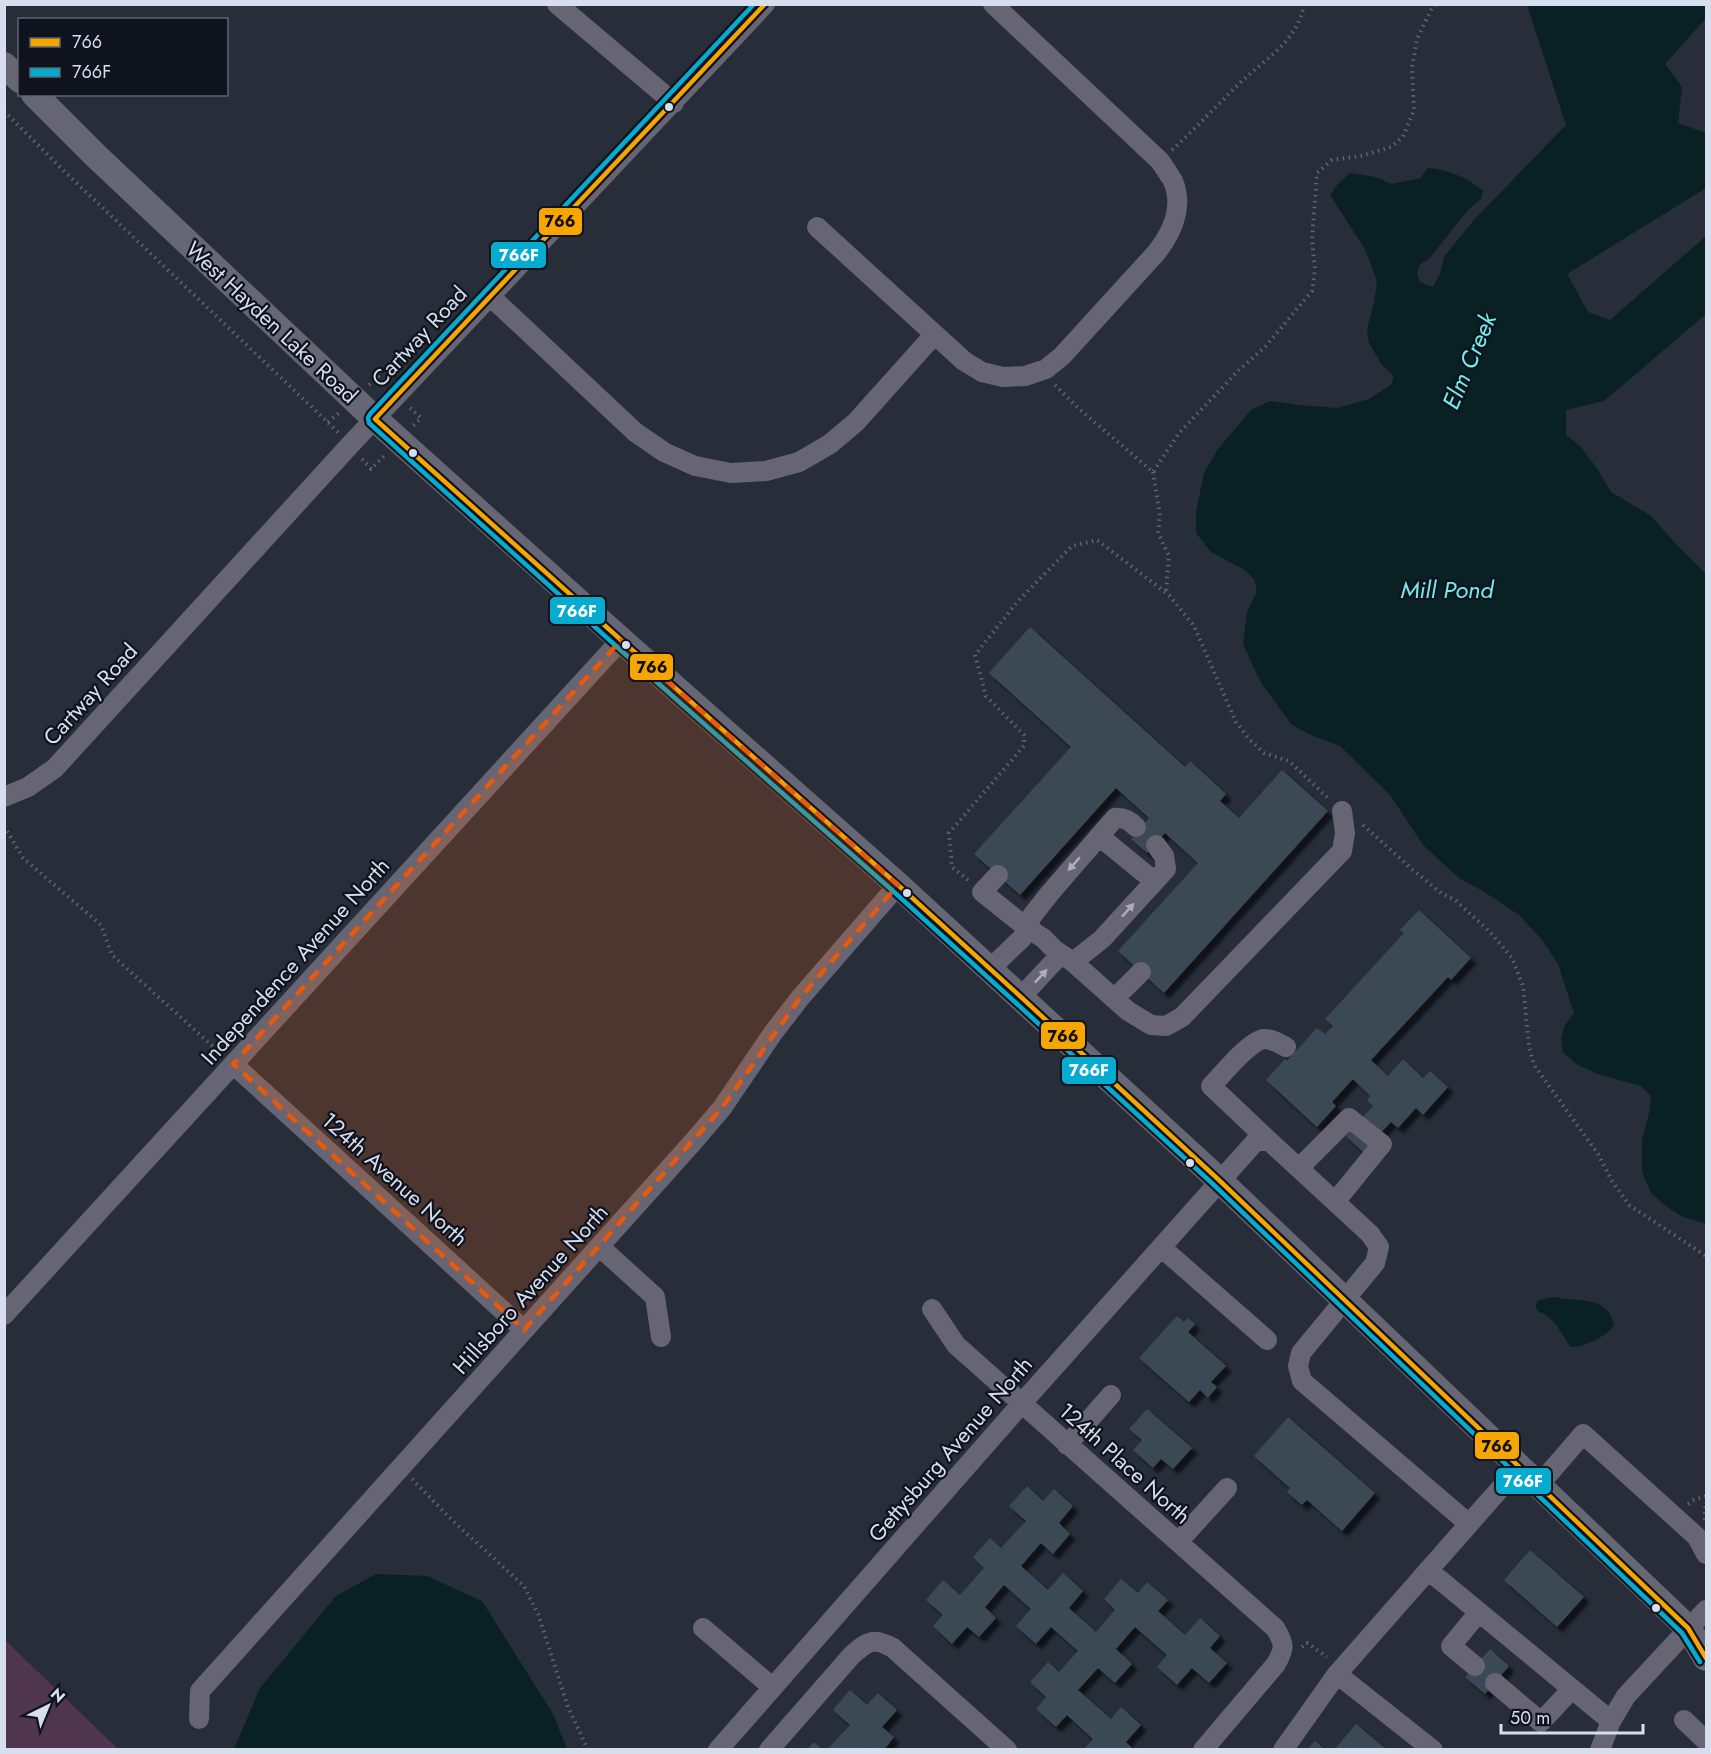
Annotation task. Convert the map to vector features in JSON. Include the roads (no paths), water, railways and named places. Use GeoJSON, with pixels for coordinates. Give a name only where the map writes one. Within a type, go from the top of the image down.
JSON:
{"type":"FeatureCollection","features":[{"type":"Feature","properties":{"kind":"main road"},"geometry":{"type":"LineString","coordinates":[[4,65],[18,78]]}},
{"type":"Feature","properties":{"kind":"main road","name":"West Hayden Lake Road"},"geometry":{"type":"LineString","coordinates":[[36,96],[96,156],[375,419],[898,885],[1220,1181],[1539,1485],[1697,1631],[1707,1658]]}},
{"type":"Feature","properties":{"kind":"street"},"geometry":{"type":"LineString","coordinates":[[557,4],[674,103]]}},
{"type":"Feature","properties":{"kind":"street","name":"Cartway Road"},"geometry":{"type":"LineString","coordinates":[[4,797],[28,787],[55,768],[375,419],[765,4]]}},
{"type":"Feature","properties":{"kind":"street"},"geometry":{"type":"LineString","coordinates":[[817,227],[964,361],[982,372],[1003,377],[1025,376],[1046,369],[1062,356],[1156,253],[1167,239],[1178,206],[1173,183],[1156,156],[993,4]]}},
{"type":"Feature","properties":{"kind":"street"},"geometry":{"type":"LineString","coordinates":[[490,296],[635,432],[664,452],[695,466],[731,473],[766,471],[799,462],[830,444],[856,422],[934,335]]}},
{"type":"Feature","properties":{"kind":"street","name":"Independence Avenue North"},"geometry":{"type":"LineString","coordinates":[[4,1315],[621,640]]}},
{"type":"Feature","properties":{"kind":"street"},"geometry":{"type":"LineString","coordinates":[[998,875],[982,892],[1043,938],[1128,1011],[1151,1025],[1166,1026],[1182,1017],[1342,851],[1346,833],[1342,812]]}},
{"type":"Feature","properties":{"kind":"street"},"geometry":{"type":"LineString","coordinates":[[990,969],[1022,938],[1032,916],[1050,892],[1115,818],[1120,817],[1130,821],[1136,827]]}},
{"type":"Feature","properties":{"kind":"street"},"geometry":{"type":"LineString","coordinates":[[1099,836],[1154,881]]}},
{"type":"Feature","properties":{"kind":"street"},"geometry":{"type":"LineString","coordinates":[[1021,997],[1067,958],[1102,939],[1166,869],[1164,856],[1156,845]]}},
{"type":"Feature","properties":{"kind":"street","name":"Hillsboro Avenue North"},"geometry":{"type":"LineString","coordinates":[[199,1719],[200,1691],[600,1247],[722,1108],[772,1033],[898,885]]}},
{"type":"Feature","properties":{"kind":"street"},"geometry":{"type":"LineString","coordinates":[[1114,999],[1141,972]]}},
{"type":"Feature","properties":{"kind":"street"},"geometry":{"type":"LineString","coordinates":[[1286,1047],[1278,1041],[1263,1039],[1252,1044],[1211,1086],[1370,1234],[1379,1247],[1375,1263],[1301,1353],[1298,1366],[1302,1381],[1469,1524]]}},
{"type":"Feature","properties":{"kind":"street","name":"124th Avenue North"},"geometry":{"type":"LineString","coordinates":[[233,1064],[524,1330]]}},
{"type":"Feature","properties":{"kind":"street"},"geometry":{"type":"LineString","coordinates":[[1299,1168],[1349,1118],[1382,1144],[1335,1202]]}},
{"type":"Feature","properties":{"kind":"street","name":"Gettysburg Avenue North"},"geometry":{"type":"LineString","coordinates":[[718,1749],[1255,1142],[1267,1139]]}},
{"type":"Feature","properties":{"kind":"street"},"geometry":{"type":"LineString","coordinates":[[600,1247],[656,1297],[661,1337]]}},
{"type":"Feature","properties":{"kind":"street"},"geometry":{"type":"LineString","coordinates":[[1162,1248],[1267,1340]]}},
{"type":"Feature","properties":{"kind":"street","name":"124th Place North"},"geometry":{"type":"LineString","coordinates":[[932,1309],[956,1345],[1023,1402],[1067,1445],[1275,1628],[1283,1640],[1283,1652],[1276,1664],[1203,1749]]}},
{"type":"Feature","properties":{"kind":"street"},"geometry":{"type":"LineString","coordinates":[[1067,1445],[1111,1395]]}},
{"type":"Feature","properties":{"kind":"street"},"geometry":{"type":"LineString","coordinates":[[1539,1485],[1583,1434],[1697,1537],[1707,1554]]}},
{"type":"Feature","properties":{"kind":"street"},"geometry":{"type":"LineString","coordinates":[[1283,1749],[1340,1671],[1520,1466]]}},
{"type":"Feature","properties":{"kind":"street"},"geometry":{"type":"LineString","coordinates":[[1178,1542],[1227,1488]]}},
{"type":"Feature","properties":{"kind":"street"},"geometry":{"type":"LineString","coordinates":[[1428,1570],[1611,1721]]}},
{"type":"Feature","properties":{"kind":"street"},"geometry":{"type":"LineString","coordinates":[[1600,1749],[1611,1721],[1626,1696],[1697,1631],[1707,1610]]}},
{"type":"Feature","properties":{"kind":"street"},"geometry":{"type":"LineString","coordinates":[[1475,1666],[1451,1646],[1479,1612]]}},
{"type":"Feature","properties":{"kind":"street"},"geometry":{"type":"LineString","coordinates":[[703,1628],[772,1687]]}},
{"type":"Feature","properties":{"kind":"street"},"geometry":{"type":"LineString","coordinates":[[769,1749],[852,1655],[871,1641],[882,1642],[893,1648],[1007,1749]]}},
{"type":"Feature","properties":{"kind":"street"},"geometry":{"type":"LineString","coordinates":[[1340,1671],[1433,1749]]}},
{"type":"Feature","properties":{"kind":"street"},"geometry":{"type":"LineString","coordinates":[[1495,1683],[1541,1722],[1572,1689]]}},
{"type":"Feature","properties":{"kind":"street"},"geometry":{"type":"LineString","coordinates":[[1684,1720],[1707,1741]]}},
{"type":"Feature","properties":{"kind":"water","name":"Mill Pond"},"geometry":{"type":"Polygon","coordinates":[[[1527,5],[1706,5],[1706,18],[1665,64],[1682,87],[1678,123],[1706,133],[1706,188],[1567,274],[1588,312],[1610,320],[1706,236],[1706,314],[1604,401],[1566,410],[1566,435],[1580,446],[1611,492],[1651,516],[1706,574],[1706,1224],[1681,1216],[1651,1193],[1642,1172],[1642,1140],[1651,1096],[1641,1086],[1598,1074],[1576,1064],[1563,1052],[1561,1037],[1565,1025],[1574,1013],[1558,964],[1543,941],[1519,915],[1460,879],[1423,845],[1390,795],[1340,746],[1311,735],[1291,724],[1260,681],[1243,644],[1247,612],[1257,592],[1254,579],[1243,569],[1211,552],[1196,533],[1196,512],[1204,473],[1218,449],[1251,410],[1270,401],[1337,408],[1369,399],[1391,385],[1394,376],[1382,365],[1369,343],[1367,329],[1377,281],[1365,249],[1330,195],[1338,184],[1350,173],[1375,177],[1392,184],[1421,178],[1427,168],[1457,175],[1472,182],[1483,191],[1481,199],[1467,211],[1429,259],[1420,264],[1417,273],[1420,282],[1433,287],[1440,274],[1444,257],[1473,221],[1566,125],[1527,5]]]}},
{"type":"Feature","properties":{"kind":"water"},"geometry":{"type":"Polygon","coordinates":[[[1555,1297],[1599,1304],[1611,1315],[1614,1325],[1607,1333],[1595,1340],[1571,1347],[1554,1322],[1539,1312],[1535,1306],[1539,1300],[1555,1297]]]}},
{"type":"Feature","properties":{"kind":"water"},"geometry":{"type":"Polygon","coordinates":[[[376,1574],[427,1576],[482,1601],[553,1714],[567,1749],[234,1749],[260,1688],[336,1596],[376,1574]]]}},
{"type":"Feature","properties":{"kind":"water label","name":"Elm Creek"},"geometry":{"type":"Point","coordinates":[1469,361]}}]}
